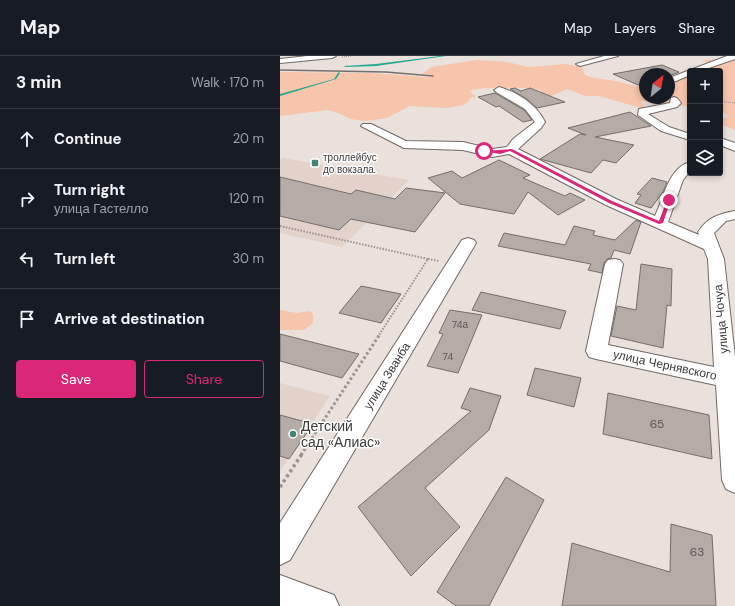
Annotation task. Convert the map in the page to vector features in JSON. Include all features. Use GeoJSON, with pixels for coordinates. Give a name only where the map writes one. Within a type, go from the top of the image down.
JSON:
{"type":"FeatureCollection","features":[{"type":"Feature","properties":{"kind":"street"},"geometry":{"type":"LineString","coordinates":[[280,61],[332,56]]}},
{"type":"Feature","properties":{"kind":"street"},"geometry":{"type":"LineString","coordinates":[[586,67],[580,64],[614,56]]}},
{"type":"Feature","properties":{"kind":"street"},"geometry":{"type":"LineString","coordinates":[[700,68],[735,56]]}},
{"type":"Feature","properties":{"kind":"street"},"geometry":{"type":"LineString","coordinates":[[675,78],[687,73]]}},
{"type":"Feature","properties":{"kind":"street"},"geometry":{"type":"LineString","coordinates":[[499,90],[529,107],[538,116],[540,122],[528,135],[517,140],[511,150]]}},
{"type":"Feature","properties":{"kind":"street"},"geometry":{"type":"LineString","coordinates":[[674,104],[646,110],[643,112],[644,115],[666,130],[687,136]]}},
{"type":"Feature","properties":{"kind":"street"},"geometry":{"type":"LineString","coordinates":[[367,126],[404,144],[463,146],[492,152],[511,150],[611,202],[660,223],[708,239],[722,218],[735,215]]}},
{"type":"Feature","properties":{"kind":"street"},"geometry":{"type":"LineString","coordinates":[[723,142],[735,147]]}},
{"type":"Feature","properties":{"kind":"street"},"geometry":{"type":"LineString","coordinates":[[660,223],[673,185],[683,170],[687,168]]}},
{"type":"Feature","properties":{"kind":"street","name":"улица Чочуа"},"geometry":{"type":"LineString","coordinates":[[708,239],[716,259],[730,379],[735,480]]}},
{"type":"Feature","properties":{"kind":"street","name":"улица Званба"},"geometry":{"type":"LineString","coordinates":[[280,550],[468,243]]}},
{"type":"Feature","properties":{"kind":"street","name":"улица Чернявского"},"geometry":{"type":"LineString","coordinates":[[614,264],[596,350],[730,379]]}},
{"type":"Feature","properties":{"kind":"street"},"geometry":{"type":"LineString","coordinates":[[280,591],[323,606]]}},
{"type":"Feature","properties":{"kind":"path"},"geometry":{"type":"LineString","coordinates":[[723,102],[735,104]]}},
{"type":"Feature","properties":{"kind":"path"},"geometry":{"type":"LineString","coordinates":[[280,226],[428,259],[280,487]]}},
{"type":"Feature","properties":{"kind":"shaded area"},"geometry":{"type":"Polygon","coordinates":[[[735,56],[735,130],[723,125],[723,119],[729,116],[723,112],[723,68],[704,68],[706,67],[707,63],[703,60],[726,59],[735,56]]]}},
{"type":"Feature","properties":{"kind":"shaded area"},"geometry":{"type":"Polygon","coordinates":[[[477,60],[507,62],[529,67],[565,64],[582,67],[585,75],[589,77],[639,86],[639,104],[643,104],[645,107],[641,108],[599,96],[585,96],[567,89],[551,96],[544,96],[540,90],[535,89],[504,88],[470,91],[476,97],[470,98],[464,105],[447,108],[410,106],[387,118],[365,121],[351,119],[328,110],[280,116],[280,72],[369,73],[427,77],[433,76],[422,74],[432,67],[477,60]]]}},
{"type":"Feature","properties":{"kind":"shaded area"},"geometry":{"type":"Polygon","coordinates":[[[687,75],[687,106],[664,106],[660,104],[675,104],[675,82],[687,75]]]}},
{"type":"Feature","properties":{"kind":"shaded area"},"geometry":{"type":"Polygon","coordinates":[[[283,158],[409,180],[342,247],[280,233],[280,160],[283,158]]]}},
{"type":"Feature","properties":{"kind":"shaded area"},"geometry":{"type":"Polygon","coordinates":[[[280,310],[297,313],[310,311],[313,314],[313,323],[304,330],[280,330],[280,310]]]}},
{"type":"Feature","properties":{"kind":"shaded area","name":"Детский сад «Алиас»"},"geometry":{"type":"Polygon","coordinates":[[[280,383],[330,396],[280,471],[280,383]]]}},
{"type":"Feature","properties":{"kind":"building"},"geometry":{"type":"Polygon","coordinates":[[[662,65],[669,68],[646,68],[662,65]]]}},
{"type":"Feature","properties":{"kind":"building"},"geometry":{"type":"Polygon","coordinates":[[[639,69],[639,85],[638,85],[613,74],[639,69]]]}},
{"type":"Feature","properties":{"kind":"building"},"geometry":{"type":"Polygon","coordinates":[[[515,88],[521,91],[530,88],[565,102],[537,108],[527,99],[510,89],[515,88]]]}},
{"type":"Feature","properties":{"kind":"building"},"geometry":{"type":"Polygon","coordinates":[[[495,93],[524,110],[532,120],[523,122],[499,106],[496,107],[478,97],[495,93]]]}},
{"type":"Feature","properties":{"kind":"building"},"geometry":{"type":"Polygon","coordinates":[[[630,112],[651,126],[595,137],[634,145],[616,163],[603,160],[591,173],[540,159],[580,134],[586,135],[568,128],[630,112]]]}},
{"type":"Feature","properties":{"kind":"building"},"geometry":{"type":"Polygon","coordinates":[[[499,160],[530,175],[523,178],[565,196],[570,193],[585,200],[558,215],[528,192],[514,214],[460,204],[428,178],[452,171],[462,178],[499,160]]]}},
{"type":"Feature","properties":{"kind":"building"},"geometry":{"type":"Polygon","coordinates":[[[280,177],[351,194],[356,190],[395,199],[406,188],[445,193],[415,232],[351,219],[339,230],[280,216],[280,177]]]}},
{"type":"Feature","properties":{"kind":"building"},"geometry":{"type":"Polygon","coordinates":[[[652,178],[667,182],[663,192],[651,208],[635,203],[641,195],[637,194],[652,178]]]}},
{"type":"Feature","properties":{"kind":"building"},"geometry":{"type":"Polygon","coordinates":[[[636,220],[641,222],[630,254],[614,250],[611,258],[607,259],[604,263],[602,273],[588,270],[591,264],[498,246],[504,233],[565,245],[574,226],[595,231],[593,235],[615,240],[636,220]]]}},
{"type":"Feature","properties":{"kind":"building"},"geometry":{"type":"Polygon","coordinates":[[[641,264],[672,269],[671,306],[667,305],[663,348],[611,336],[617,306],[636,310],[641,264]]]}},
{"type":"Feature","properties":{"kind":"building"},"geometry":{"type":"Polygon","coordinates":[[[361,286],[401,294],[381,323],[339,313],[361,286]]]}},
{"type":"Feature","properties":{"kind":"building"},"geometry":{"type":"Polygon","coordinates":[[[481,292],[566,311],[560,329],[472,310],[481,292]]]}},
{"type":"Feature","properties":{"kind":"building"},"geometry":{"type":"Polygon","coordinates":[[[450,310],[482,315],[458,373],[427,366],[443,334],[439,333],[450,310]]]}},
{"type":"Feature","properties":{"kind":"building"},"geometry":{"type":"Polygon","coordinates":[[[280,334],[359,354],[342,378],[280,361],[280,334]]]}},
{"type":"Feature","properties":{"kind":"building"},"geometry":{"type":"Polygon","coordinates":[[[535,368],[581,378],[574,407],[527,395],[535,368]]]}},
{"type":"Feature","properties":{"kind":"building"},"geometry":{"type":"Polygon","coordinates":[[[470,388],[501,396],[489,430],[425,488],[460,527],[411,576],[358,507],[471,411],[461,408],[470,388]]]}},
{"type":"Feature","properties":{"kind":"building"},"geometry":{"type":"Polygon","coordinates":[[[608,393],[709,415],[712,459],[603,434],[608,393]]]}},
{"type":"Feature","properties":{"kind":"building","name":"Детский сад «Алиас»"},"geometry":{"type":"Polygon","coordinates":[[[280,415],[313,424],[289,459],[280,456],[280,415]]]}},
{"type":"Feature","properties":{"kind":"building"},"geometry":{"type":"Polygon","coordinates":[[[506,477],[544,500],[489,606],[456,606],[437,592],[506,477]]]}},
{"type":"Feature","properties":{"kind":"building"},"geometry":{"type":"Polygon","coordinates":[[[671,524],[712,535],[716,606],[562,606],[572,543],[670,572],[671,524]]]}},
{"type":"Feature","properties":{"kind":"waterway"},"geometry":{"type":"LineString","coordinates":[[345,66],[376,65],[445,56]]}},
{"type":"Feature","properties":{"kind":"waterway"},"geometry":{"type":"LineString","coordinates":[[280,95],[335,79],[339,73]]}},
{"type":"Feature","properties":{"kind":"railway"},"geometry":{"type":"LineString","coordinates":[[280,70],[386,72],[433,76]]}},
{"type":"Feature","properties":{"kind":"place","name":"троллейбус до вокзала."},"geometry":{"type":"Point","coordinates":[315,163]}},
{"type":"Feature","properties":{"kind":"place","name":"Детский сад «Алиас»"},"geometry":{"type":"Point","coordinates":[293,434]}},
{"type":"Feature","properties":{"kind":"route"},"geometry":{"type":"LineString","coordinates":[[484,151],[500,153],[511,150],[611,202],[660,223],[669,200]]}}]}
